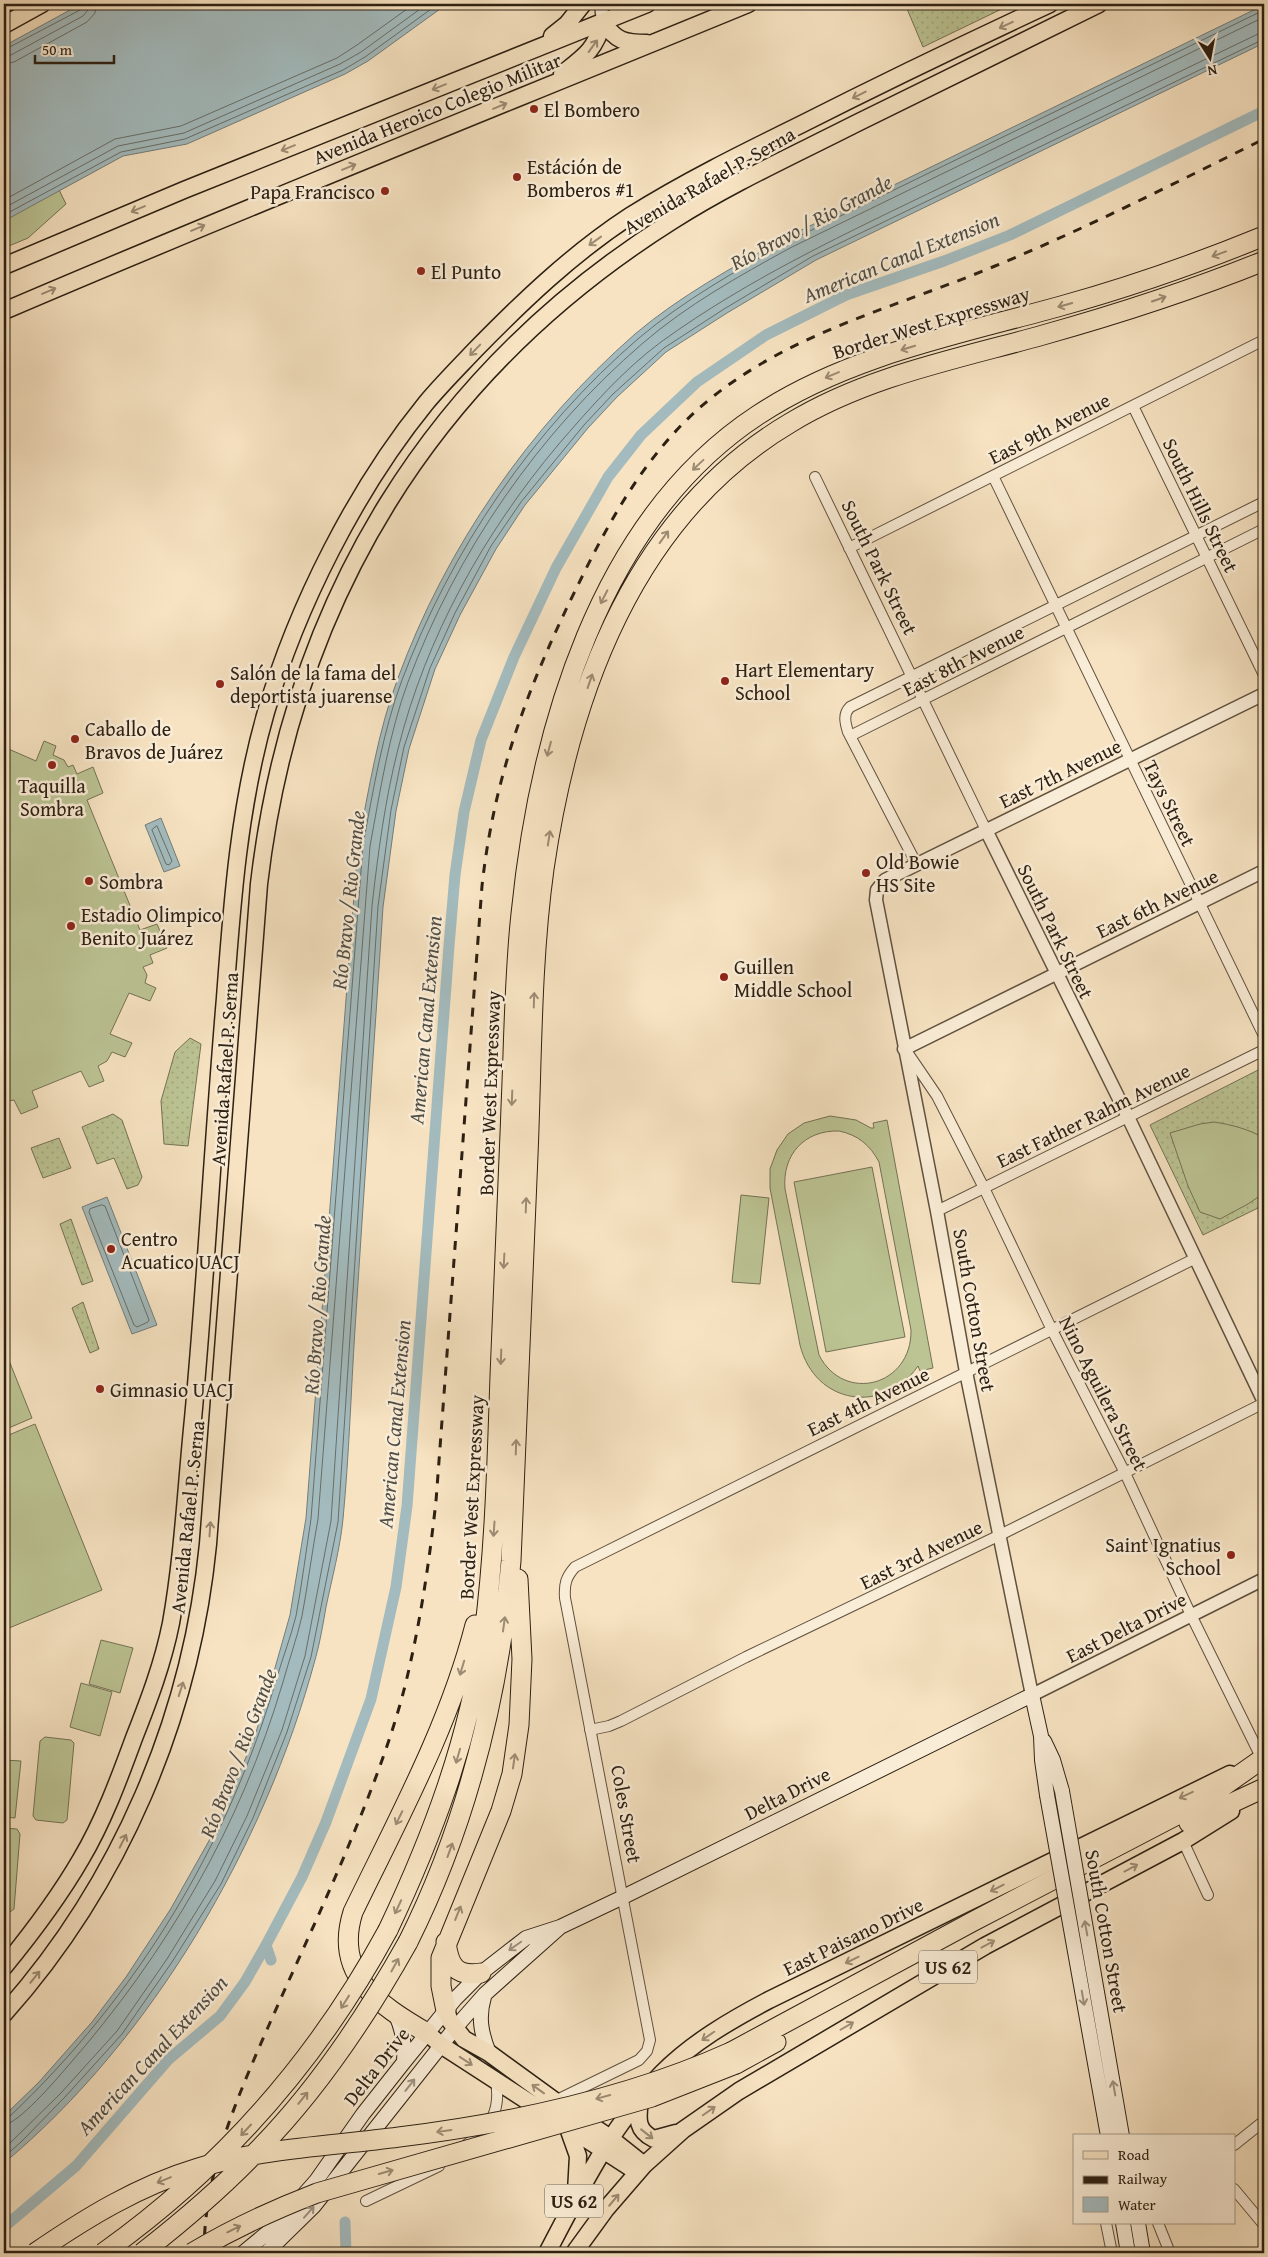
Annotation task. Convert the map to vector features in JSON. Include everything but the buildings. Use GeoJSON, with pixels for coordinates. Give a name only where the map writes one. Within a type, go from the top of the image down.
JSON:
{"type":"FeatureCollection","features":[{"type":"Feature","properties":{"kind":"highway","name":"Border West Expressway"},"geometry":{"type":"LineString","coordinates":[[103,2253],[172,2200],[246,2130],[306,2058],[364,1973],[388,1930],[426,1846],[456,1762],[469,1714],[483,1640],[492,1553],[508,1503],[513,1050],[520,917],[527,860],[540,791],[556,726],[579,657],[598,609],[615,576],[654,515],[690,471],[717,446],[762,413],[790,396],[852,367],[952,335],[1056,307],[1159,276],[1264,236]]}},
{"type":"Feature","properties":{"kind":"highway"},"geometry":{"type":"LineString","coordinates":[[142,2253],[229,2179],[292,2113],[355,2030],[380,1992],[408,1942],[442,1869],[458,1828],[486,1727],[508,1601],[508,1503],[536,960],[544,873],[563,773],[590,678],[621,608],[644,566],[664,536],[696,498],[743,454],[787,424],[829,401],[877,382],[932,365],[1113,314],[1264,262]]}},
{"type":"Feature","properties":{"kind":"highway"},"geometry":{"type":"LineString","coordinates":[[446,2011],[440,1972],[441,1958],[501,1811],[512,1774],[519,1725],[522,1658],[508,1503]]}},
{"type":"Feature","properties":{"kind":"highway"},"geometry":{"type":"LineString","coordinates":[[427,2033],[396,2014],[370,1993],[360,1981],[351,1962],[348,1948],[348,1930],[353,1912],[430,1752],[457,1685],[474,1628],[492,1553]]}},
{"type":"Feature","properties":{"kind":"highway"},"geometry":{"type":"LineString","coordinates":[[35,2253],[101,2210],[152,2185],[199,2168],[277,2151],[400,2137],[497,2123],[638,2088],[695,2068],[733,2058],[972,1922],[1198,1804],[1263,1758]]}},
{"type":"Feature","properties":{"kind":"highway"},"geometry":{"type":"LineString","coordinates":[[192,2253],[245,2223],[317,2193],[652,2098],[1216,1809],[1264,1789]]}},
{"type":"Feature","properties":{"kind":"highway"},"geometry":{"type":"LineString","coordinates":[[446,1942],[451,1964],[461,1973],[468,1975],[481,1973]]}},
{"type":"Feature","properties":{"kind":"main road"},"geometry":{"type":"LineString","coordinates":[[4,25],[42,4]]}},
{"type":"Feature","properties":{"kind":"main road"},"geometry":{"type":"LineString","coordinates":[[540,46],[568,24],[583,4]]}},
{"type":"Feature","properties":{"kind":"main road","name":"Avenida Heroico Colegio Militar"},"geometry":{"type":"LineString","coordinates":[[4,266],[184,190],[647,4]]}},
{"type":"Feature","properties":{"kind":"main road","name":"Avenida Heroico Colegio Militar"},"geometry":{"type":"LineString","coordinates":[[4,311],[228,215],[748,4]]}},
{"type":"Feature","properties":{"kind":"main road","name":"Avenida Rafael P. Serna"},"geometry":{"type":"LineString","coordinates":[[4,1968],[81,1859],[100,1821],[150,1698],[170,1629],[176,1590],[194,1408],[229,942],[241,836],[265,715],[291,637],[332,548],[363,494],[426,404],[524,301],[588,246],[635,214],[734,158],[914,68],[1050,4]]}},
{"type":"Feature","properties":{"kind":"main road","name":"Avenida Rafael P. Serna"},"geometry":{"type":"LineString","coordinates":[[4,2014],[47,1962],[77,1920],[121,1845],[151,1778],[165,1740],[194,1640],[202,1596],[208,1544],[264,838],[287,733],[299,692],[344,579],[372,526],[437,430],[505,352],[549,310],[626,252],[674,220],[780,162],[1099,4]]}},
{"type":"Feature","properties":{"kind":"main road"},"geometry":{"type":"LineString","coordinates":[[603,22],[612,35],[621,41],[652,43]]}},
{"type":"Feature","properties":{"kind":"main road"},"geometry":{"type":"LineString","coordinates":[[547,86],[592,49],[597,41],[603,22]]}},
{"type":"Feature","properties":{"kind":"main road","name":"South Cotton Street"},"geometry":{"type":"LineString","coordinates":[[1032,1695],[1041,1736],[1047,1795],[1108,2134]]}},
{"type":"Feature","properties":{"kind":"main road","name":"Delta Drive"},"geometry":{"type":"LineString","coordinates":[[243,2253],[267,2234],[316,2181],[363,2114],[446,2011],[481,1973],[526,1938],[560,1927],[621,1898],[1032,1695]]}},
{"type":"Feature","properties":{"kind":"main road","name":"South Cotton Street"},"geometry":{"type":"LineString","coordinates":[[1041,1736],[1053,1760],[1062,1791],[1122,2134]]}},
{"type":"Feature","properties":{"kind":"main road","name":"East Paisano Drive"},"geometry":{"type":"LineString","coordinates":[[547,2253],[606,2144],[640,2097],[663,2072],[686,2052],[738,2016],[1104,1834],[1263,1758]]}},
{"type":"Feature","properties":{"kind":"main road","name":"US 62"},"geometry":{"type":"LineString","coordinates":[[574,2253],[606,2209],[641,2168],[683,2130],[739,2091],[984,1946],[1183,1841],[1264,1789]]}},
{"type":"Feature","properties":{"kind":"main road","name":"Delta Drive"},"geometry":{"type":"LineString","coordinates":[[270,2250],[314,2206],[441,2045],[485,1994],[560,1927]]}},
{"type":"Feature","properties":{"kind":"main road"},"geometry":{"type":"LineString","coordinates":[[485,1994],[480,2020],[489,2053]]}},
{"type":"Feature","properties":{"kind":"main road"},"geometry":{"type":"LineString","coordinates":[[446,2011],[455,2028],[464,2039],[489,2053],[554,2109],[641,2168]]}},
{"type":"Feature","properties":{"kind":"main road"},"geometry":{"type":"LineString","coordinates":[[396,2014],[403,2033],[405,2045],[404,2062]]}},
{"type":"Feature","properties":{"kind":"main road"},"geometry":{"type":"LineString","coordinates":[[427,2033],[441,2045],[496,2081],[554,2109]]}},
{"type":"Feature","properties":{"kind":"main road"},"geometry":{"type":"LineString","coordinates":[[573,2122],[605,2117],[619,2112],[640,2097]]}},
{"type":"Feature","properties":{"kind":"main road"},"geometry":{"type":"LineString","coordinates":[[640,2097],[638,2119],[640,2128],[646,2135],[654,2139],[683,2130]]}},
{"type":"Feature","properties":{"kind":"main road"},"geometry":{"type":"LineString","coordinates":[[573,2122],[578,2156],[575,2199]]}},
{"type":"Feature","properties":{"kind":"main road"},"geometry":{"type":"LineString","coordinates":[[1123,2224],[1128,2253]]}},
{"type":"Feature","properties":{"kind":"main road"},"geometry":{"type":"LineString","coordinates":[[1138,2224],[1143,2253]]}},
{"type":"Feature","properties":{"kind":"street"},"geometry":{"type":"LineString","coordinates":[[600,4],[603,22]]}},
{"type":"Feature","properties":{"kind":"street","name":"East 9th Avenue"},"geometry":{"type":"LineString","coordinates":[[849,548],[1264,340]]}},
{"type":"Feature","properties":{"kind":"street","name":"South Hills Street"},"geometry":{"type":"LineString","coordinates":[[1133,406],[1264,675]]}},
{"type":"Feature","properties":{"kind":"street","name":"Tays Street"},"geometry":{"type":"LineString","coordinates":[[993,476],[1264,1036]]}},
{"type":"Feature","properties":{"kind":"street","name":"South Park Street"},"geometry":{"type":"LineString","coordinates":[[816,477],[986,830],[1128,1117],[1264,1403]]}},
{"type":"Feature","properties":{"kind":"street","name":"East 8th Avenue"},"geometry":{"type":"LineString","coordinates":[[1264,502],[850,707],[846,711],[846,725],[850,736],[1264,529]]}},
{"type":"Feature","properties":{"kind":"street","name":"East 7th Avenue"},"geometry":{"type":"LineString","coordinates":[[877,890],[885,880],[1264,694]]}},
{"type":"Feature","properties":{"kind":"street"},"geometry":{"type":"LineString","coordinates":[[850,736],[917,865]]}},
{"type":"Feature","properties":{"kind":"street","name":"East 6th Avenue"},"geometry":{"type":"LineString","coordinates":[[904,1049],[1264,871]]}},
{"type":"Feature","properties":{"kind":"street","name":"South Cotton Street"},"geometry":{"type":"LineString","coordinates":[[877,890],[876,900],[937,1211],[966,1372],[1032,1695]]}},
{"type":"Feature","properties":{"kind":"street","name":"Nino Aguilera Street"},"geometry":{"type":"LineString","coordinates":[[904,1049],[937,1096],[984,1188],[1052,1330],[1125,1473],[1191,1615],[1263,1758]]}},
{"type":"Feature","properties":{"kind":"street","name":"East Father Rahm Avenue"},"geometry":{"type":"LineString","coordinates":[[937,1211],[1264,1050]]}},
{"type":"Feature","properties":{"kind":"street","name":"East 4th Avenue"},"geometry":{"type":"LineString","coordinates":[[564,1584],[568,1575],[575,1567],[1194,1259]]}},
{"type":"Feature","properties":{"kind":"street","name":"East 3rd Avenue"},"geometry":{"type":"LineString","coordinates":[[590,1730],[621,1721],[1264,1403]]}},
{"type":"Feature","properties":{"kind":"street","name":"East Delta Drive"},"geometry":{"type":"LineString","coordinates":[[1032,1695],[1264,1579]]}},
{"type":"Feature","properties":{"kind":"street","name":"Coles Street"},"geometry":{"type":"LineString","coordinates":[[554,2109],[639,2060],[647,2051],[650,2040],[621,1898],[565,1598],[564,1584]]}},
{"type":"Feature","properties":{"kind":"street"},"geometry":{"type":"LineString","coordinates":[[1183,1841],[1208,1895]]}},
{"type":"Feature","properties":{"kind":"street"},"geometry":{"type":"LineString","coordinates":[[434,2168],[485,2129],[498,2104],[496,2081]]}},
{"type":"Feature","properties":{"kind":"street"},"geometry":{"type":"LineString","coordinates":[[366,2202],[554,2109]]}},
{"type":"Feature","properties":{"kind":"street"},"geometry":{"type":"LineString","coordinates":[[1236,2143],[1264,2121]]}},
{"type":"Feature","properties":{"kind":"street"},"geometry":{"type":"LineString","coordinates":[[1236,2191],[1264,2225]]}},
{"type":"Feature","properties":{"kind":"street"},"geometry":{"type":"LineString","coordinates":[[1106,2224],[1112,2253]]}},
{"type":"Feature","properties":{"kind":"street"},"geometry":{"type":"LineString","coordinates":[[1158,2224],[1170,2253]]}},
{"type":"Feature","properties":{"kind":"green space"},"geometry":{"type":"Polygon","coordinates":[[[905,4],[1012,4],[923,47],[905,4]]]}},
{"type":"Feature","properties":{"kind":"green space"},"geometry":{"type":"Polygon","coordinates":[[[4,78],[66,204],[28,238],[4,248],[4,78]]]}},
{"type":"Feature","properties":{"kind":"green space","name":"Estadio Olimpico Benito Juárez"},"geometry":{"type":"Polygon","coordinates":[[[44,741],[56,746],[53,755],[64,760],[68,767],[73,765],[77,774],[93,767],[103,793],[87,800],[140,930],[157,924],[167,948],[150,955],[153,963],[143,967],[147,975],[145,983],[156,988],[150,1001],[129,993],[110,1034],[132,1043],[125,1057],[112,1052],[107,1061],[98,1066],[104,1081],[89,1087],[81,1071],[32,1091],[38,1107],[21,1114],[14,1100],[4,1102],[4,747],[36,761],[44,741]]]}},
{"type":"Feature","properties":{"kind":"green space"},"geometry":{"type":"Polygon","coordinates":[[[190,1038],[201,1044],[188,1146],[164,1144],[161,1101],[175,1052],[190,1038]]]}},
{"type":"Feature","properties":{"kind":"green space"},"geometry":{"type":"Polygon","coordinates":[[[1264,1067],[1264,1205],[1203,1235],[1150,1125],[1264,1067]]]}},
{"type":"Feature","properties":{"kind":"green space"},"geometry":{"type":"Polygon","coordinates":[[[113,1114],[122,1120],[142,1177],[138,1185],[127,1189],[114,1158],[97,1164],[82,1127],[113,1114]]]}},
{"type":"Feature","properties":{"kind":"green space"},"geometry":{"type":"Polygon","coordinates":[[[830,1116],[856,1120],[874,1128],[873,1123],[887,1120],[933,1368],[920,1371],[918,1366],[904,1382],[887,1392],[870,1397],[852,1396],[835,1391],[820,1380],[808,1365],[800,1345],[770,1188],[770,1169],[777,1150],[788,1134],[804,1123],[830,1116]],[[839,1131],[816,1135],[798,1146],[787,1165],[785,1189],[819,1355],[830,1370],[844,1380],[859,1383],[875,1382],[889,1375],[901,1364],[908,1349],[911,1330],[879,1162],[872,1151],[858,1138],[839,1131]]]}},
{"type":"Feature","properties":{"kind":"green space"},"geometry":{"type":"Polygon","coordinates":[[[1214,1122],[1228,1124],[1264,1138],[1264,1193],[1220,1219],[1200,1212],[1188,1186],[1170,1133],[1214,1122]]]}},
{"type":"Feature","properties":{"kind":"green space"},"geometry":{"type":"Polygon","coordinates":[[[59,1138],[71,1168],[43,1178],[31,1148],[59,1138]]]}},
{"type":"Feature","properties":{"kind":"green space"},"geometry":{"type":"Polygon","coordinates":[[[872,1167],[905,1337],[826,1352],[794,1182],[872,1167]]]}},
{"type":"Feature","properties":{"kind":"green space"},"geometry":{"type":"Polygon","coordinates":[[[741,1195],[769,1198],[760,1284],[732,1282],[741,1195]]]}},
{"type":"Feature","properties":{"kind":"green space"},"geometry":{"type":"Polygon","coordinates":[[[71,1219],[93,1281],[82,1285],[60,1224],[71,1219]]]}},
{"type":"Feature","properties":{"kind":"green space"},"geometry":{"type":"Polygon","coordinates":[[[83,1302],[99,1349],[90,1353],[72,1308],[83,1302]]]}},
{"type":"Feature","properties":{"kind":"green space"},"geometry":{"type":"Polygon","coordinates":[[[4,1348],[32,1418],[4,1430],[4,1348]]]}},
{"type":"Feature","properties":{"kind":"green space"},"geometry":{"type":"Polygon","coordinates":[[[35,1424],[102,1590],[4,1630],[4,1437],[35,1424]]]}},
{"type":"Feature","properties":{"kind":"green space"},"geometry":{"type":"Polygon","coordinates":[[[101,1640],[133,1648],[120,1693],[89,1684],[101,1640]]]}},
{"type":"Feature","properties":{"kind":"green space"},"geometry":{"type":"Polygon","coordinates":[[[81,1683],[112,1692],[100,1736],[70,1727],[81,1683]]]}},
{"type":"Feature","properties":{"kind":"green space"},"geometry":{"type":"Polygon","coordinates":[[[45,1737],[71,1740],[74,1743],[67,1820],[63,1823],[36,1820],[33,1816],[40,1741],[45,1737]]]}},
{"type":"Feature","properties":{"kind":"green space"},"geometry":{"type":"Polygon","coordinates":[[[4,1760],[21,1761],[15,1818],[4,1817],[4,1760]]]}},
{"type":"Feature","properties":{"kind":"green space"},"geometry":{"type":"Polygon","coordinates":[[[4,1828],[17,1829],[20,1834],[14,1909],[10,1912],[4,1912],[4,1828]]]}},
{"type":"Feature","properties":{"kind":"water"},"geometry":{"type":"Polygon","coordinates":[[[81,4],[447,4],[368,61],[345,74],[187,144],[123,156],[4,221],[4,46],[81,4]]]}},
{"type":"Feature","properties":{"kind":"water"},"geometry":{"type":"Polygon","coordinates":[[[1264,5],[1264,43],[816,260],[666,352],[617,397],[588,428],[525,505],[496,549],[460,615],[435,669],[409,749],[396,811],[383,907],[343,1519],[338,1552],[315,1660],[293,1730],[266,1799],[234,1868],[196,1935],[154,1999],[108,2059],[58,2114],[4,2163],[4,2116],[39,2082],[92,2022],[126,1977],[170,1910],[210,1839],[254,1739],[271,1682],[290,1615],[306,1518],[358,844],[385,718],[398,678],[418,629],[466,536],[495,491],[560,408],[635,334],[670,307],[727,271],[785,238],[1264,5]]]}},
{"type":"Feature","properties":{"kind":"water"},"geometry":{"type":"Polygon","coordinates":[[[161,818],[180,866],[164,872],[145,825],[161,818]]]}},
{"type":"Feature","properties":{"kind":"water"},"geometry":{"type":"Polygon","coordinates":[[[107,1197],[157,1325],[132,1334],[82,1207],[107,1197]]]}},
{"type":"Feature","properties":{"kind":"waterway","name":"American Canal Extension"},"geometry":{"type":"LineString","coordinates":[[4,2227],[76,2166],[169,2059],[220,2016],[245,1982],[302,1877],[326,1822],[371,1699],[396,1587],[407,1506],[449,946],[455,875],[464,812],[481,740],[514,657],[556,568],[608,477],[641,435],[697,382],[766,335],[846,295],[944,261],[1010,235],[1264,111]]}},
{"type":"Feature","properties":{"kind":"waterway"},"geometry":{"type":"LineString","coordinates":[[266,1945],[271,1960]]}},
{"type":"Feature","properties":{"kind":"waterway"},"geometry":{"type":"LineString","coordinates":[[345,2222],[346,2253]]}},
{"type":"Feature","properties":{"kind":"railway"},"geometry":{"type":"LineString","coordinates":[[204,2253],[205,2223],[210,2193],[224,2136],[257,2052],[348,1847],[380,1767],[405,1686],[424,1594],[436,1501],[482,886],[488,846],[504,769],[516,732],[543,660],[590,560],[635,483],[671,436],[715,395],[747,372],[815,336],[995,266],[1063,236],[1131,205],[1264,139]]}},
{"type":"Feature","properties":{"kind":"place","name":"El Bombero"},"geometry":{"type":"Point","coordinates":[534,109]}},
{"type":"Feature","properties":{"kind":"place","name":"Estáción de Bomberos #1"},"geometry":{"type":"Point","coordinates":[517,177]}},
{"type":"Feature","properties":{"kind":"place","name":"Papa Francisco"},"geometry":{"type":"Point","coordinates":[385,191]}},
{"type":"Feature","properties":{"kind":"place","name":"El Punto"},"geometry":{"type":"Point","coordinates":[421,271]}},
{"type":"Feature","properties":{"kind":"place","name":"Hart Elementary School"},"geometry":{"type":"Point","coordinates":[725,681]}},
{"type":"Feature","properties":{"kind":"place","name":"Salón de la fama del deportista juarense"},"geometry":{"type":"Point","coordinates":[220,684]}},
{"type":"Feature","properties":{"kind":"place","name":"Caballo de Bravos de Juárez"},"geometry":{"type":"Point","coordinates":[75,739]}},
{"type":"Feature","properties":{"kind":"place","name":"Taquilla Sombra"},"geometry":{"type":"Point","coordinates":[52,765]}},
{"type":"Feature","properties":{"kind":"place","name":"Old Bowie HS Site"},"geometry":{"type":"Point","coordinates":[866,873]}},
{"type":"Feature","properties":{"kind":"place","name":"Sombra"},"geometry":{"type":"Point","coordinates":[89,881]}},
{"type":"Feature","properties":{"kind":"place","name":"Estadio Olimpico Benito Juárez"},"geometry":{"type":"Point","coordinates":[71,926]}},
{"type":"Feature","properties":{"kind":"place","name":"Guillen Middle School"},"geometry":{"type":"Point","coordinates":[724,977]}},
{"type":"Feature","properties":{"kind":"place","name":"Centro Acuatico UACJ"},"geometry":{"type":"Point","coordinates":[111,1249]}},
{"type":"Feature","properties":{"kind":"place","name":"Gimnasio UACJ"},"geometry":{"type":"Point","coordinates":[100,1389]}},
{"type":"Feature","properties":{"kind":"place","name":"Saint Ignatius School"},"geometry":{"type":"Point","coordinates":[1231,1555]}},
{"type":"Feature","properties":{"kind":"water label","name":"Río Bravo / Rio Grande"},"geometry":{"type":"Point","coordinates":[811,222]}},
{"type":"Feature","properties":{"kind":"water label","name":"Río Bravo / Rio Grande"},"geometry":{"type":"Point","coordinates":[348,900]}},
{"type":"Feature","properties":{"kind":"water label","name":"Río Bravo / Rio Grande"},"geometry":{"type":"Point","coordinates":[317,1305]}},
{"type":"Feature","properties":{"kind":"water label","name":"Río Bravo / Rio Grande"},"geometry":{"type":"Point","coordinates":[238,1753]}}]}
